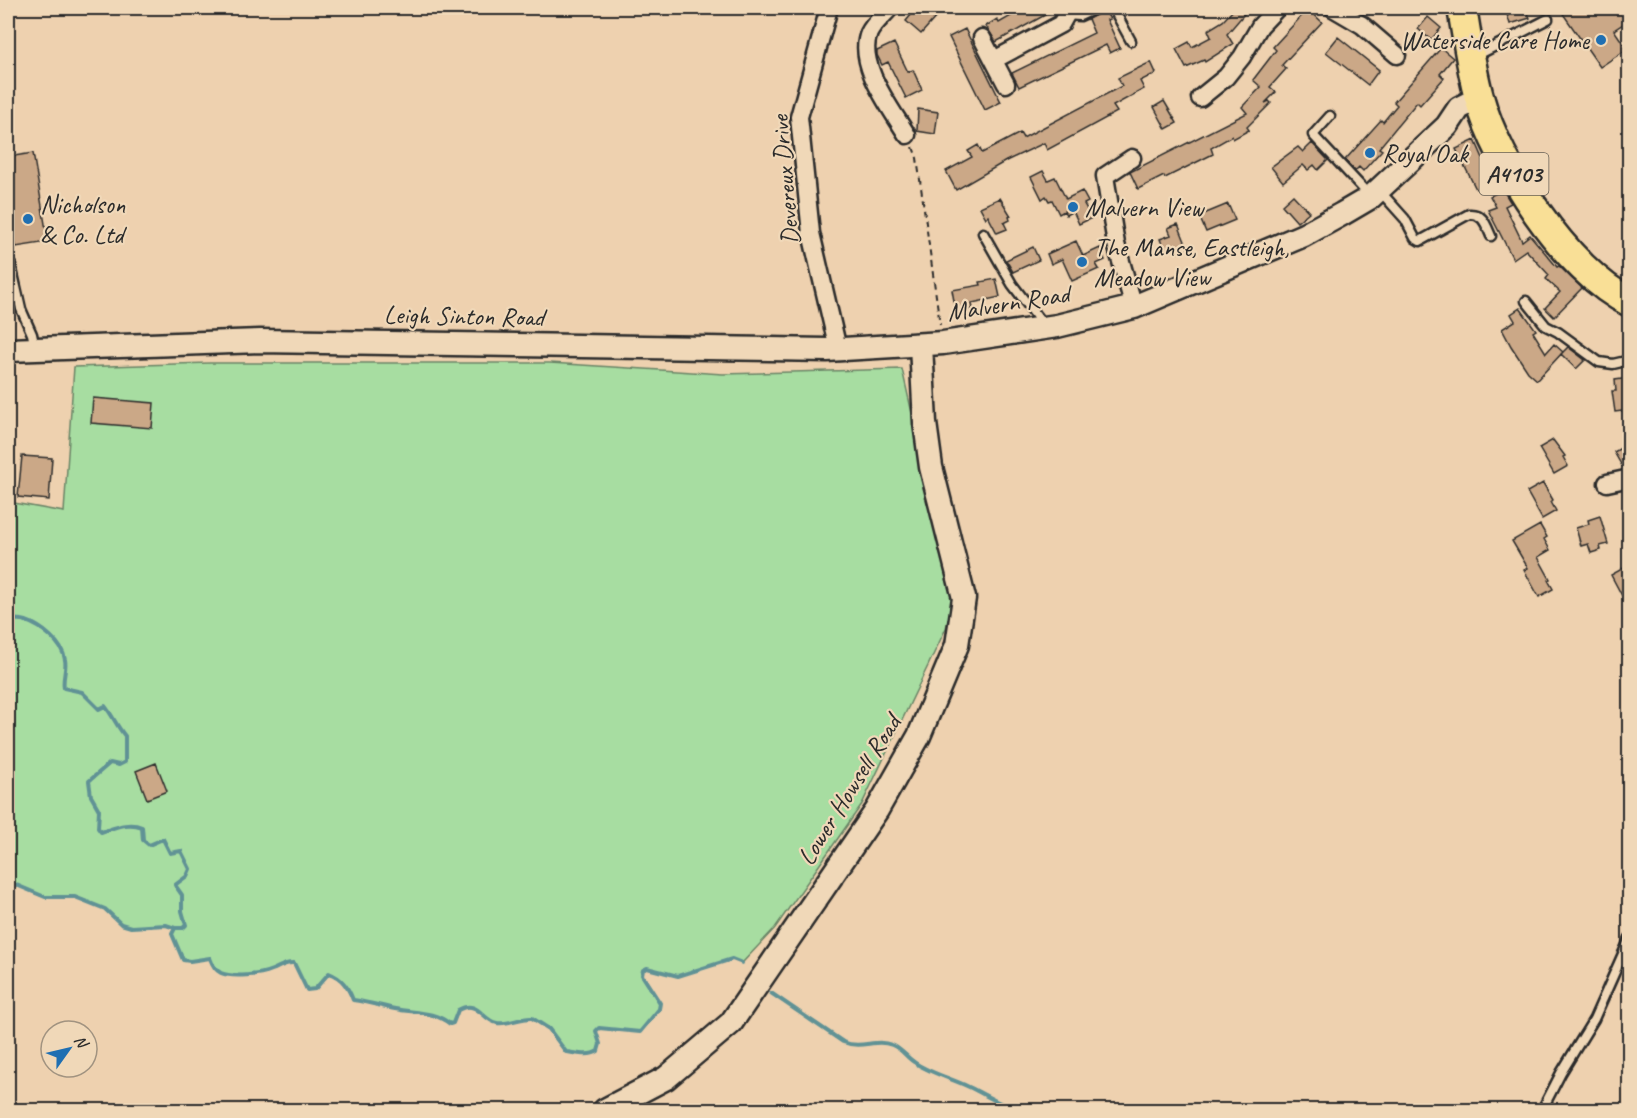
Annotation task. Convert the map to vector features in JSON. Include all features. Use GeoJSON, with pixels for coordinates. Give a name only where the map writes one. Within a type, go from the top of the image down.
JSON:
{"type":"FeatureCollection","features":[{"type":"Feature","properties":{"kind":"highway","name":"A4103"},"geometry":{"type":"LineString","coordinates":[[1462,8],[1482,106],[1513,172],[1540,217],[1563,247],[1586,271],[1614,294],[1629,302]]}},
{"type":"Feature","properties":{"kind":"main road","name":"Malvern Road"},"geometry":{"type":"LineString","coordinates":[[921,345],[1046,328],[1134,307],[1304,235],[1375,193],[1447,126],[1468,122],[1482,106]]}},
{"type":"Feature","properties":{"kind":"main road","name":"Leigh Sinton Road"},"geometry":{"type":"LineString","coordinates":[[8,350],[260,341],[838,349],[921,345]]}},
{"type":"Feature","properties":{"kind":"main road","name":"Lower Howsell Road"},"geometry":{"type":"LineString","coordinates":[[605,1110],[666,1078],[731,1023],[877,810],[920,736],[957,645],[964,598],[931,467],[925,423],[921,345]]}},
{"type":"Feature","properties":{"kind":"street","name":"Devereux Drive"},"geometry":{"type":"LineString","coordinates":[[829,8],[799,117],[811,233],[838,349]]}},
{"type":"Feature","properties":{"kind":"street"},"geometry":{"type":"LineString","coordinates":[[890,8],[869,32],[866,51],[870,71],[907,135]]}},
{"type":"Feature","properties":{"kind":"street"},"geometry":{"type":"LineString","coordinates":[[1200,98],[1226,77],[1242,57],[1260,26],[1278,8]]}},
{"type":"Feature","properties":{"kind":"street"},"geometry":{"type":"LineString","coordinates":[[1333,8],[1362,25],[1397,55]]}},
{"type":"Feature","properties":{"kind":"street"},"geometry":{"type":"LineString","coordinates":[[994,60],[1051,31],[1061,24],[1065,11]]}},
{"type":"Feature","properties":{"kind":"street"},"geometry":{"type":"LineString","coordinates":[[982,38],[1006,84]]}},
{"type":"Feature","properties":{"kind":"street"},"geometry":{"type":"LineString","coordinates":[[1132,158],[1105,176],[1116,244],[1134,307]]}},
{"type":"Feature","properties":{"kind":"street"},"geometry":{"type":"LineString","coordinates":[[1607,483],[1629,478]]}},
{"type":"Feature","properties":{"kind":"lane"},"geometry":{"type":"LineString","coordinates":[[1065,11],[1080,16],[1097,8]]}},
{"type":"Feature","properties":{"kind":"lane"},"geometry":{"type":"LineString","coordinates":[[1113,8],[1131,41]]}},
{"type":"Feature","properties":{"kind":"lane"},"geometry":{"type":"LineString","coordinates":[[1471,58],[1548,19]]}},
{"type":"Feature","properties":{"kind":"lane"},"geometry":{"type":"LineString","coordinates":[[1330,116],[1313,135],[1353,180],[1375,193],[1405,219],[1415,238],[1420,241],[1469,214],[1481,216],[1491,236]]}},
{"type":"Feature","properties":{"kind":"lane"},"geometry":{"type":"LineString","coordinates":[[983,233],[1012,284],[1046,328]]}},
{"type":"Feature","properties":{"kind":"lane"},"geometry":{"type":"LineString","coordinates":[[9,267],[35,348]]}},
{"type":"Feature","properties":{"kind":"lane"},"geometry":{"type":"LineString","coordinates":[[1526,301],[1546,326],[1599,362],[1613,364],[1629,360]]}},
{"type":"Feature","properties":{"kind":"lane"},"geometry":{"type":"LineString","coordinates":[[1542,1110],[1561,1073],[1594,1019],[1629,938]]}},
{"type":"Feature","properties":{"kind":"path"},"geometry":{"type":"LineString","coordinates":[[907,135],[917,158],[943,343]]}},
{"type":"Feature","properties":{"kind":"green space"},"geometry":{"type":"Polygon","coordinates":[[[210,363],[550,363],[723,374],[902,369],[954,598],[946,628],[862,804],[775,928],[742,963],[732,959],[678,976],[648,968],[643,970],[642,975],[660,1003],[659,1009],[640,1032],[599,1028],[596,1031],[600,1044],[598,1051],[591,1054],[578,1054],[566,1052],[549,1029],[532,1018],[497,1023],[475,1008],[465,1007],[458,1010],[453,1023],[450,1024],[431,1014],[353,1000],[344,984],[329,974],[315,989],[307,990],[293,963],[254,974],[239,976],[221,973],[215,969],[209,958],[183,960],[172,934],[174,928],[166,925],[131,927],[121,924],[105,909],[75,897],[45,897],[8,883],[8,502],[64,512],[74,367],[210,363]]]}},
{"type":"Feature","properties":{"kind":"building"},"geometry":{"type":"Polygon","coordinates":[[[917,8],[924,8],[936,17],[921,34],[906,21],[917,8]]]}},
{"type":"Feature","properties":{"kind":"building"},"geometry":{"type":"Polygon","coordinates":[[[1025,8],[1054,8],[1054,10],[996,42],[986,26],[997,19],[999,23],[1025,8]]]}},
{"type":"Feature","properties":{"kind":"building"},"geometry":{"type":"Polygon","coordinates":[[[1103,8],[1110,19],[1107,20],[1120,48],[1110,53],[1106,45],[1019,87],[1012,73],[1094,33],[1088,19],[1100,13],[1103,8]]]}},
{"type":"Feature","properties":{"kind":"building"},"geometry":{"type":"Polygon","coordinates":[[[1235,8],[1245,13],[1227,34],[1233,44],[1205,62],[1204,60],[1186,68],[1176,49],[1189,42],[1192,47],[1211,37],[1208,30],[1223,21],[1235,8]]]}},
{"type":"Feature","properties":{"kind":"building"},"geometry":{"type":"Polygon","coordinates":[[[1505,8],[1526,8],[1530,18],[1510,24],[1505,8]]]}},
{"type":"Feature","properties":{"kind":"building","name":"Waterside Care Home"},"geometry":{"type":"Polygon","coordinates":[[[1559,8],[1629,8],[1629,20],[1614,30],[1627,49],[1600,67],[1559,8]]]}},
{"type":"Feature","properties":{"kind":"building"},"geometry":{"type":"Polygon","coordinates":[[[1308,9],[1322,22],[1282,65],[1286,69],[1270,87],[1276,92],[1265,103],[1269,101],[1271,103],[1247,127],[1249,130],[1233,139],[1232,136],[1211,148],[1213,154],[1138,189],[1130,172],[1247,113],[1242,107],[1261,87],[1253,80],[1276,50],[1273,47],[1308,9]]]}},
{"type":"Feature","properties":{"kind":"building"},"geometry":{"type":"Polygon","coordinates":[[[1428,17],[1441,28],[1431,40],[1418,29],[1428,17]]]}},
{"type":"Feature","properties":{"kind":"building"},"geometry":{"type":"Polygon","coordinates":[[[965,29],[1001,102],[985,110],[949,37],[965,29]]]}},
{"type":"Feature","properties":{"kind":"building"},"geometry":{"type":"Polygon","coordinates":[[[1338,37],[1379,70],[1368,85],[1326,52],[1338,37]]]}},
{"type":"Feature","properties":{"kind":"building"},"geometry":{"type":"Polygon","coordinates":[[[894,43],[908,72],[913,70],[922,90],[906,98],[888,62],[882,65],[877,55],[877,51],[894,43]]]}},
{"type":"Feature","properties":{"kind":"building"},"geometry":{"type":"Polygon","coordinates":[[[1441,48],[1453,58],[1440,74],[1444,78],[1420,105],[1417,102],[1379,148],[1382,150],[1363,171],[1359,167],[1355,171],[1345,160],[1381,120],[1383,122],[1397,105],[1394,102],[1441,48]]]}},
{"type":"Feature","properties":{"kind":"building"},"geometry":{"type":"Polygon","coordinates":[[[1151,62],[1156,73],[1140,81],[1144,89],[1113,106],[1117,112],[1047,150],[1044,143],[1006,161],[956,190],[946,171],[972,157],[968,151],[978,145],[982,153],[1020,133],[1023,138],[1122,86],[1118,78],[1151,62]]]}},
{"type":"Feature","properties":{"kind":"building"},"geometry":{"type":"Polygon","coordinates":[[[1164,101],[1177,123],[1166,129],[1154,107],[1164,101]]]}},
{"type":"Feature","properties":{"kind":"building"},"geometry":{"type":"Polygon","coordinates":[[[918,109],[938,112],[935,134],[917,131],[918,109]]]}},
{"type":"Feature","properties":{"kind":"building"},"geometry":{"type":"Polygon","coordinates":[[[1475,140],[1493,181],[1476,189],[1456,149],[1475,140]]]}},
{"type":"Feature","properties":{"kind":"building"},"geometry":{"type":"Polygon","coordinates":[[[1312,143],[1328,160],[1318,170],[1314,165],[1308,170],[1303,165],[1283,182],[1271,167],[1298,147],[1303,152],[1312,143]]]}},
{"type":"Feature","properties":{"kind":"building","name":"Nicholson & Co. Ltd"},"geometry":{"type":"Polygon","coordinates":[[[33,153],[48,242],[16,247],[8,196],[8,157],[33,153]]]}},
{"type":"Feature","properties":{"kind":"building"},"geometry":{"type":"Polygon","coordinates":[[[1043,171],[1048,180],[1055,177],[1066,199],[1082,191],[1088,202],[1084,204],[1092,218],[1079,224],[1073,211],[1066,215],[1064,211],[1059,214],[1052,200],[1049,201],[1046,196],[1042,199],[1031,177],[1043,171]]]}},
{"type":"Feature","properties":{"kind":"building"},"geometry":{"type":"Polygon","coordinates":[[[1503,190],[1511,203],[1505,206],[1522,241],[1530,235],[1557,267],[1559,266],[1582,288],[1554,317],[1545,308],[1560,292],[1546,279],[1549,275],[1526,250],[1513,259],[1488,210],[1496,207],[1490,196],[1503,190]]]}},
{"type":"Feature","properties":{"kind":"building"},"geometry":{"type":"Polygon","coordinates":[[[1293,195],[1309,212],[1297,222],[1282,205],[1293,195]]]}},
{"type":"Feature","properties":{"kind":"building"},"geometry":{"type":"Polygon","coordinates":[[[1000,198],[1011,216],[1010,220],[1004,223],[1007,229],[997,233],[980,207],[1000,198]]]}},
{"type":"Feature","properties":{"kind":"building"},"geometry":{"type":"Polygon","coordinates":[[[1228,204],[1235,220],[1206,232],[1199,216],[1228,204]]]}},
{"type":"Feature","properties":{"kind":"building"},"geometry":{"type":"Polygon","coordinates":[[[1178,224],[1188,249],[1176,253],[1174,248],[1165,252],[1160,239],[1171,235],[1168,228],[1178,224]]]}},
{"type":"Feature","properties":{"kind":"building","name":"The Manse, Eastleigh, Meadow View"},"geometry":{"type":"Polygon","coordinates":[[[1076,241],[1083,256],[1100,248],[1105,260],[1096,264],[1099,269],[1072,281],[1062,259],[1051,264],[1047,254],[1076,241]]]}},
{"type":"Feature","properties":{"kind":"building"},"geometry":{"type":"Polygon","coordinates":[[[1033,247],[1039,260],[1013,272],[1006,260],[1033,247]]]}},
{"type":"Feature","properties":{"kind":"building"},"geometry":{"type":"Polygon","coordinates":[[[996,279],[1000,297],[972,303],[973,309],[956,312],[952,290],[981,285],[980,282],[996,279]]]}},
{"type":"Feature","properties":{"kind":"building"},"geometry":{"type":"Polygon","coordinates":[[[1520,308],[1536,330],[1533,332],[1546,353],[1554,344],[1563,352],[1537,380],[1528,372],[1502,329],[1515,321],[1511,314],[1520,308]]]}},
{"type":"Feature","properties":{"kind":"building"},"geometry":{"type":"Polygon","coordinates":[[[1568,347],[1585,360],[1576,369],[1561,354],[1568,347]]]}},
{"type":"Feature","properties":{"kind":"building"},"geometry":{"type":"Polygon","coordinates":[[[1629,378],[1629,410],[1615,412],[1612,391],[1616,391],[1615,380],[1629,378]]]}},
{"type":"Feature","properties":{"kind":"building"},"geometry":{"type":"Polygon","coordinates":[[[93,398],[154,403],[152,428],[91,423],[93,398]]]}},
{"type":"Feature","properties":{"kind":"building"},"geometry":{"type":"Polygon","coordinates":[[[1553,440],[1565,456],[1563,457],[1568,466],[1554,474],[1539,448],[1553,440]]]}},
{"type":"Feature","properties":{"kind":"building"},"geometry":{"type":"Polygon","coordinates":[[[1629,443],[1629,462],[1622,466],[1614,452],[1629,443]]]}},
{"type":"Feature","properties":{"kind":"building"},"geometry":{"type":"Polygon","coordinates":[[[22,456],[52,458],[49,500],[18,497],[22,456]]]}},
{"type":"Feature","properties":{"kind":"building"},"geometry":{"type":"Polygon","coordinates":[[[1543,483],[1553,500],[1551,502],[1556,511],[1542,519],[1527,492],[1543,483]]]}},
{"type":"Feature","properties":{"kind":"building"},"geometry":{"type":"Polygon","coordinates":[[[1600,516],[1608,544],[1600,546],[1601,550],[1591,553],[1588,544],[1581,546],[1576,528],[1589,524],[1588,520],[1600,516]]]}},
{"type":"Feature","properties":{"kind":"building"},"geometry":{"type":"Polygon","coordinates":[[[1540,525],[1547,537],[1544,539],[1550,550],[1538,557],[1553,589],[1539,597],[1524,570],[1528,568],[1512,541],[1540,525]]]}},
{"type":"Feature","properties":{"kind":"building"},"geometry":{"type":"Polygon","coordinates":[[[1629,565],[1629,609],[1611,575],[1629,565]]]}},
{"type":"Feature","properties":{"kind":"building"},"geometry":{"type":"Polygon","coordinates":[[[156,763],[167,791],[147,799],[136,771],[156,763]]]}},
{"type":"Feature","properties":{"kind":"waterway"},"geometry":{"type":"LineString","coordinates":[[8,619],[26,621],[50,636],[63,654],[64,688],[82,692],[99,709],[105,706],[125,736],[125,762],[119,765],[110,763],[89,781],[91,796],[99,810],[98,828],[101,832],[121,826],[137,825],[142,827],[143,840],[149,845],[163,839],[170,853],[181,851],[190,869],[187,876],[175,885],[182,895],[182,911],[186,925],[183,928],[166,925],[131,927],[121,924],[105,909],[75,897],[45,897],[8,883]]}},
{"type":"Feature","properties":{"kind":"waterway"},"geometry":{"type":"LineString","coordinates":[[175,928],[172,934],[183,960],[210,958],[214,967],[221,973],[239,976],[254,974],[294,963],[307,990],[315,989],[329,973],[344,984],[353,1000],[431,1015],[450,1024],[453,1023],[458,1010],[465,1007],[475,1008],[497,1023],[532,1018],[549,1029],[566,1052],[582,1054],[598,1051],[600,1044],[596,1031],[599,1028],[640,1032],[659,1009],[660,1003],[642,975],[643,970],[647,968],[678,976],[732,959],[742,963]]}},
{"type":"Feature","properties":{"kind":"waterway"},"geometry":{"type":"LineString","coordinates":[[771,993],[843,1042],[857,1045],[880,1043],[892,1045],[919,1066],[1018,1110]]}},
{"type":"Feature","properties":{"kind":"place","name":"Waterside Care Home"},"geometry":{"type":"Point","coordinates":[1601,40]}},
{"type":"Feature","properties":{"kind":"place","name":"Royal Oak"},"geometry":{"type":"Point","coordinates":[1370,153]}},
{"type":"Feature","properties":{"kind":"place","name":"Malvern View"},"geometry":{"type":"Point","coordinates":[1073,207]}},
{"type":"Feature","properties":{"kind":"place","name":"Nicholson & Co. Ltd"},"geometry":{"type":"Point","coordinates":[28,219]}},
{"type":"Feature","properties":{"kind":"place","name":"The Manse, Eastleigh, Meadow View"},"geometry":{"type":"Point","coordinates":[1082,262]}}]}
